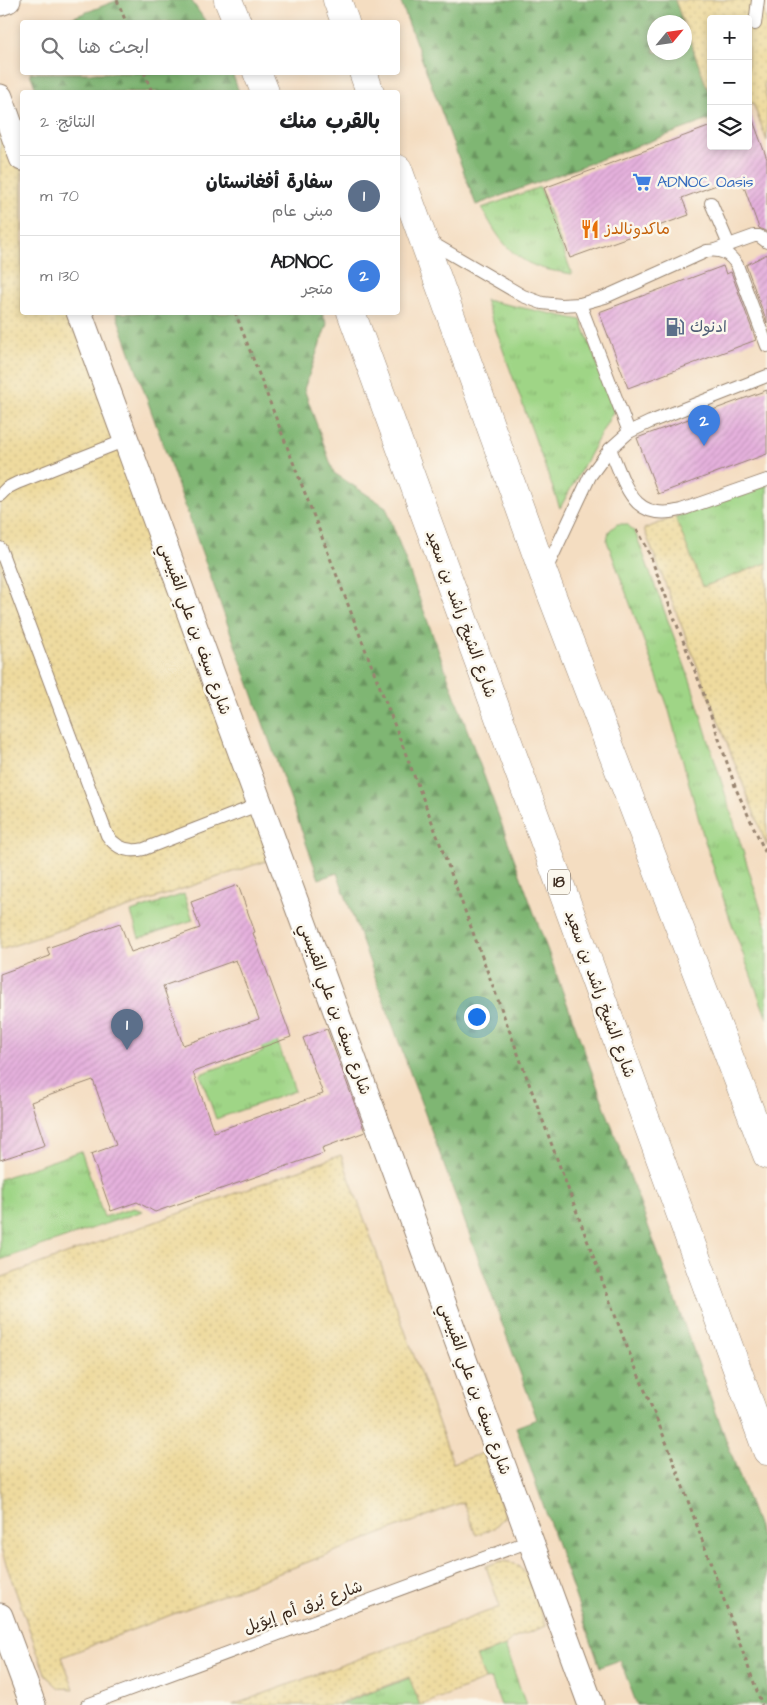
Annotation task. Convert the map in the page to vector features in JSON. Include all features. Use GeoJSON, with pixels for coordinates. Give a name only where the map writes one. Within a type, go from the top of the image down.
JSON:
{"type":"FeatureCollection","features":[{"type":"Feature","properties":{"kind":"main road"},"geometry":{"type":"LineString","coordinates":[[337,0],[344,20]]}},
{"type":"Feature","properties":{"kind":"main road"},"geometry":{"type":"LineString","coordinates":[[258,75],[264,90]]}},
{"type":"Feature","properties":{"kind":"main road"},"geometry":{"type":"LineString","coordinates":[[364,75],[369,90]]}},
{"type":"Feature","properties":{"kind":"main road"},"geometry":{"type":"LineString","coordinates":[[400,175],[544,574],[767,1154]]}},
{"type":"Feature","properties":{"kind":"main road","name":"شارع الشيخ راشد بن سعيد"},"geometry":{"type":"LineString","coordinates":[[351,315],[767,1451]]}},
{"type":"Feature","properties":{"kind":"street"},"geometry":{"type":"LineString","coordinates":[[0,3],[8,0]]}},
{"type":"Feature","properties":{"kind":"street"},"geometry":{"type":"LineString","coordinates":[[0,97],[20,152]]}},
{"type":"Feature","properties":{"kind":"street","name":"شارع سيف بن علي القبيسي"},"geometry":{"type":"LineString","coordinates":[[80,315],[591,1705]]}},
{"type":"Feature","properties":{"kind":"street"},"geometry":{"type":"LineString","coordinates":[[0,1616],[32,1705]]}},
{"type":"Feature","properties":{"kind":"lane"},"geometry":{"type":"LineString","coordinates":[[755,24],[758,0]]}},
{"type":"Feature","properties":{"kind":"lane"},"geometry":{"type":"LineString","coordinates":[[711,203],[729,245]]}},
{"type":"Feature","properties":{"kind":"lane"},"geometry":{"type":"LineString","coordinates":[[422,237],[523,296],[542,303],[561,305],[580,304],[606,297],[707,251],[754,236],[759,236],[767,242]]}},
{"type":"Feature","properties":{"kind":"lane"},"geometry":{"type":"LineString","coordinates":[[715,250],[731,257],[737,265],[767,346]]}},
{"type":"Feature","properties":{"kind":"lane"},"geometry":{"type":"LineString","coordinates":[[580,304],[629,432]]}},
{"type":"Feature","properties":{"kind":"lane"},"geometry":{"type":"LineString","coordinates":[[544,574],[590,476],[610,449],[629,432],[767,376]]}},
{"type":"Feature","properties":{"kind":"lane"},"geometry":{"type":"LineString","coordinates":[[0,495],[7,488],[17,483],[126,440]]}},
{"type":"Feature","properties":{"kind":"lane"},"geometry":{"type":"LineString","coordinates":[[610,449],[631,497],[647,510],[657,513],[681,510],[767,480]]}},
{"type":"Feature","properties":{"kind":"lane"},"geometry":{"type":"LineString","coordinates":[[0,548],[107,834],[112,842],[126,850],[144,849],[260,804]]}},
{"type":"Feature","properties":{"kind":"lane","name":"شارع بُرق أم إيوَيل"},"geometry":{"type":"LineString","coordinates":[[87,1705],[530,1541]]}},
{"type":"Feature","properties":{"kind":"path"},"geometry":{"type":"LineString","coordinates":[[117,0],[125,20]]}},
{"type":"Feature","properties":{"kind":"path"},"geometry":{"type":"LineString","coordinates":[[145,75],[151,90]]}},
{"type":"Feature","properties":{"kind":"path"},"geometry":{"type":"LineString","coordinates":[[237,315],[432,822],[625,1342],[671,1454],[762,1705]]}},
{"type":"Feature","properties":{"kind":"path"},"geometry":{"type":"LineString","coordinates":[[635,526],[647,548],[702,689],[736,789],[767,856]]}},
{"type":"Feature","properties":{"kind":"green space"},"geometry":{"type":"Polygon","coordinates":[[[118,0],[191,0],[205,20],[66,20],[118,0]]]}},
{"type":"Feature","properties":{"kind":"green space"},"geometry":{"type":"Polygon","coordinates":[[[400,0],[675,0],[680,15],[647,15],[647,60],[692,60],[692,46],[707,87],[707,120],[476,205],[400,0]]]}},
{"type":"Feature","properties":{"kind":"green space"},"geometry":{"type":"Polygon","coordinates":[[[31,75],[233,75],[238,90],[36,90],[31,75]]]}},
{"type":"Feature","properties":{"kind":"green space"},"geometry":{"type":"Polygon","coordinates":[[[540,187],[572,274],[530,264],[512,252],[499,236],[482,208],[540,187]]]}},
{"type":"Feature","properties":{"kind":"green space"},"geometry":{"type":"Polygon","coordinates":[[[485,300],[581,320],[614,410],[560,508],[485,300]]]}},
{"type":"Feature","properties":{"kind":"green space"},"geometry":{"type":"Polygon","coordinates":[[[117,315],[323,315],[327,324],[304,389],[334,473],[386,507],[767,1552],[767,1705],[637,1705],[620,1660],[600,1667],[516,1427],[537,1419],[337,873],[319,879],[117,315]]]}},
{"type":"Feature","properties":{"kind":"green space"},"geometry":{"type":"Polygon","coordinates":[[[767,485],[767,563],[702,587],[675,517],[767,485]]]}},
{"type":"Feature","properties":{"kind":"green space"},"geometry":{"type":"Polygon","coordinates":[[[617,524],[627,524],[635,532],[690,680],[767,929],[767,1019],[729,916],[704,838],[668,707],[607,541],[609,531],[617,524]]]}},
{"type":"Feature","properties":{"kind":"green space"},"geometry":{"type":"Polygon","coordinates":[[[184,894],[193,920],[139,938],[131,912],[184,894]]]}},
{"type":"Feature","properties":{"kind":"green space"},"geometry":{"type":"Polygon","coordinates":[[[269,1018],[295,1091],[216,1119],[200,1074],[263,1052],[254,1024],[269,1018]]]}},
{"type":"Feature","properties":{"kind":"green space"},"geometry":{"type":"Polygon","coordinates":[[[81,1151],[104,1217],[134,1208],[143,1211],[0,1260],[0,1179],[81,1151]]]}},
{"type":"Feature","properties":{"kind":"green space"},"geometry":{"type":"Polygon","coordinates":[[[505,1646],[526,1705],[501,1705],[491,1679],[485,1680],[476,1657],[505,1646]]]}},
{"type":"Feature","properties":{"kind":"green space"},"geometry":{"type":"Polygon","coordinates":[[[410,1678],[420,1705],[338,1705],[410,1678]]]}},
{"type":"Feature","properties":{"kind":"sand"},"geometry":{"type":"Polygon","coordinates":[[[675,0],[759,0],[767,21],[767,75],[764,86],[767,100],[767,141],[752,103],[752,15],[707,15],[707,87],[692,46],[692,15],[680,15],[675,0]]]}},
{"type":"Feature","properties":{"kind":"sand"},"geometry":{"type":"Polygon","coordinates":[[[0,110],[20,166],[20,315],[75,315],[272,859],[0,950],[0,110]]]}},
{"type":"Feature","properties":{"kind":"sand"},"geometry":{"type":"Polygon","coordinates":[[[675,517],[703,587],[767,563],[767,846],[644,529],[675,517]]]}},
{"type":"Feature","properties":{"kind":"sand"},"geometry":{"type":"Polygon","coordinates":[[[341,1155],[453,1463],[483,1453],[505,1516],[494,1528],[476,1535],[463,1502],[62,1657],[74,1689],[59,1688],[46,1676],[0,1547],[0,1278],[341,1155]]]}},
{"type":"Feature","properties":{"kind":"sand"},"geometry":{"type":"Polygon","coordinates":[[[502,1561],[515,1563],[527,1575],[546,1626],[512,1639],[505,1646],[476,1656],[485,1680],[422,1705],[420,1705],[409,1677],[334,1705],[233,1705],[500,1607],[486,1566],[502,1561]]]}},
{"type":"Feature","properties":{"kind":"building","name":"ADNOC Oasis"},"geometry":{"type":"Polygon","coordinates":[[[752,118],[767,159],[767,232],[759,228],[740,176],[682,198],[689,215],[570,258],[544,188],[707,127],[707,150],[752,150],[752,118]]]}},
{"type":"Feature","properties":{"kind":"building"},"geometry":{"type":"Polygon","coordinates":[[[767,254],[767,323],[746,265],[767,254]]]}},
{"type":"Feature","properties":{"kind":"building","name":"ادنوك"},"geometry":{"type":"Polygon","coordinates":[[[723,266],[726,274],[731,272],[756,340],[628,388],[599,312],[723,266]]]}},
{"type":"Feature","properties":{"kind":"building"},"geometry":{"type":"Polygon","coordinates":[[[767,390],[767,454],[658,494],[637,438],[767,390]]]}},
{"type":"Feature","properties":{"kind":"building"},"geometry":{"type":"Polygon","coordinates":[[[238,885],[255,932],[253,933],[291,1037],[193,1072],[214,1132],[323,1094],[303,1038],[327,1029],[365,1132],[322,1148],[324,1153],[155,1212],[137,1202],[111,1211],[91,1154],[116,1145],[93,1080],[31,1102],[45,1145],[0,1160],[0,974],[50,956],[47,948],[120,923],[131,952],[200,928],[191,902],[238,885]],[[236,960],[163,986],[183,1045],[259,1019],[236,960]]]}},
{"type":"Feature","properties":{"kind":"place","name":"ADNOC Oasis"},"geometry":{"type":"Point","coordinates":[642,182]}},
{"type":"Feature","properties":{"kind":"place","name":"ماكدونالدز"},"geometry":{"type":"Point","coordinates":[590,229]}},
{"type":"Feature","properties":{"kind":"place","name":"ادنوك"},"geometry":{"type":"Point","coordinates":[675,327]}},
{"type":"Feature","properties":{"kind":"place","name":"ADNOC"},"geometry":{"type":"Point","coordinates":[704,446]}},
{"type":"Feature","properties":{"kind":"place","name":"سفارة أفغانستان"},"geometry":{"type":"Point","coordinates":[127,1050]}}]}
